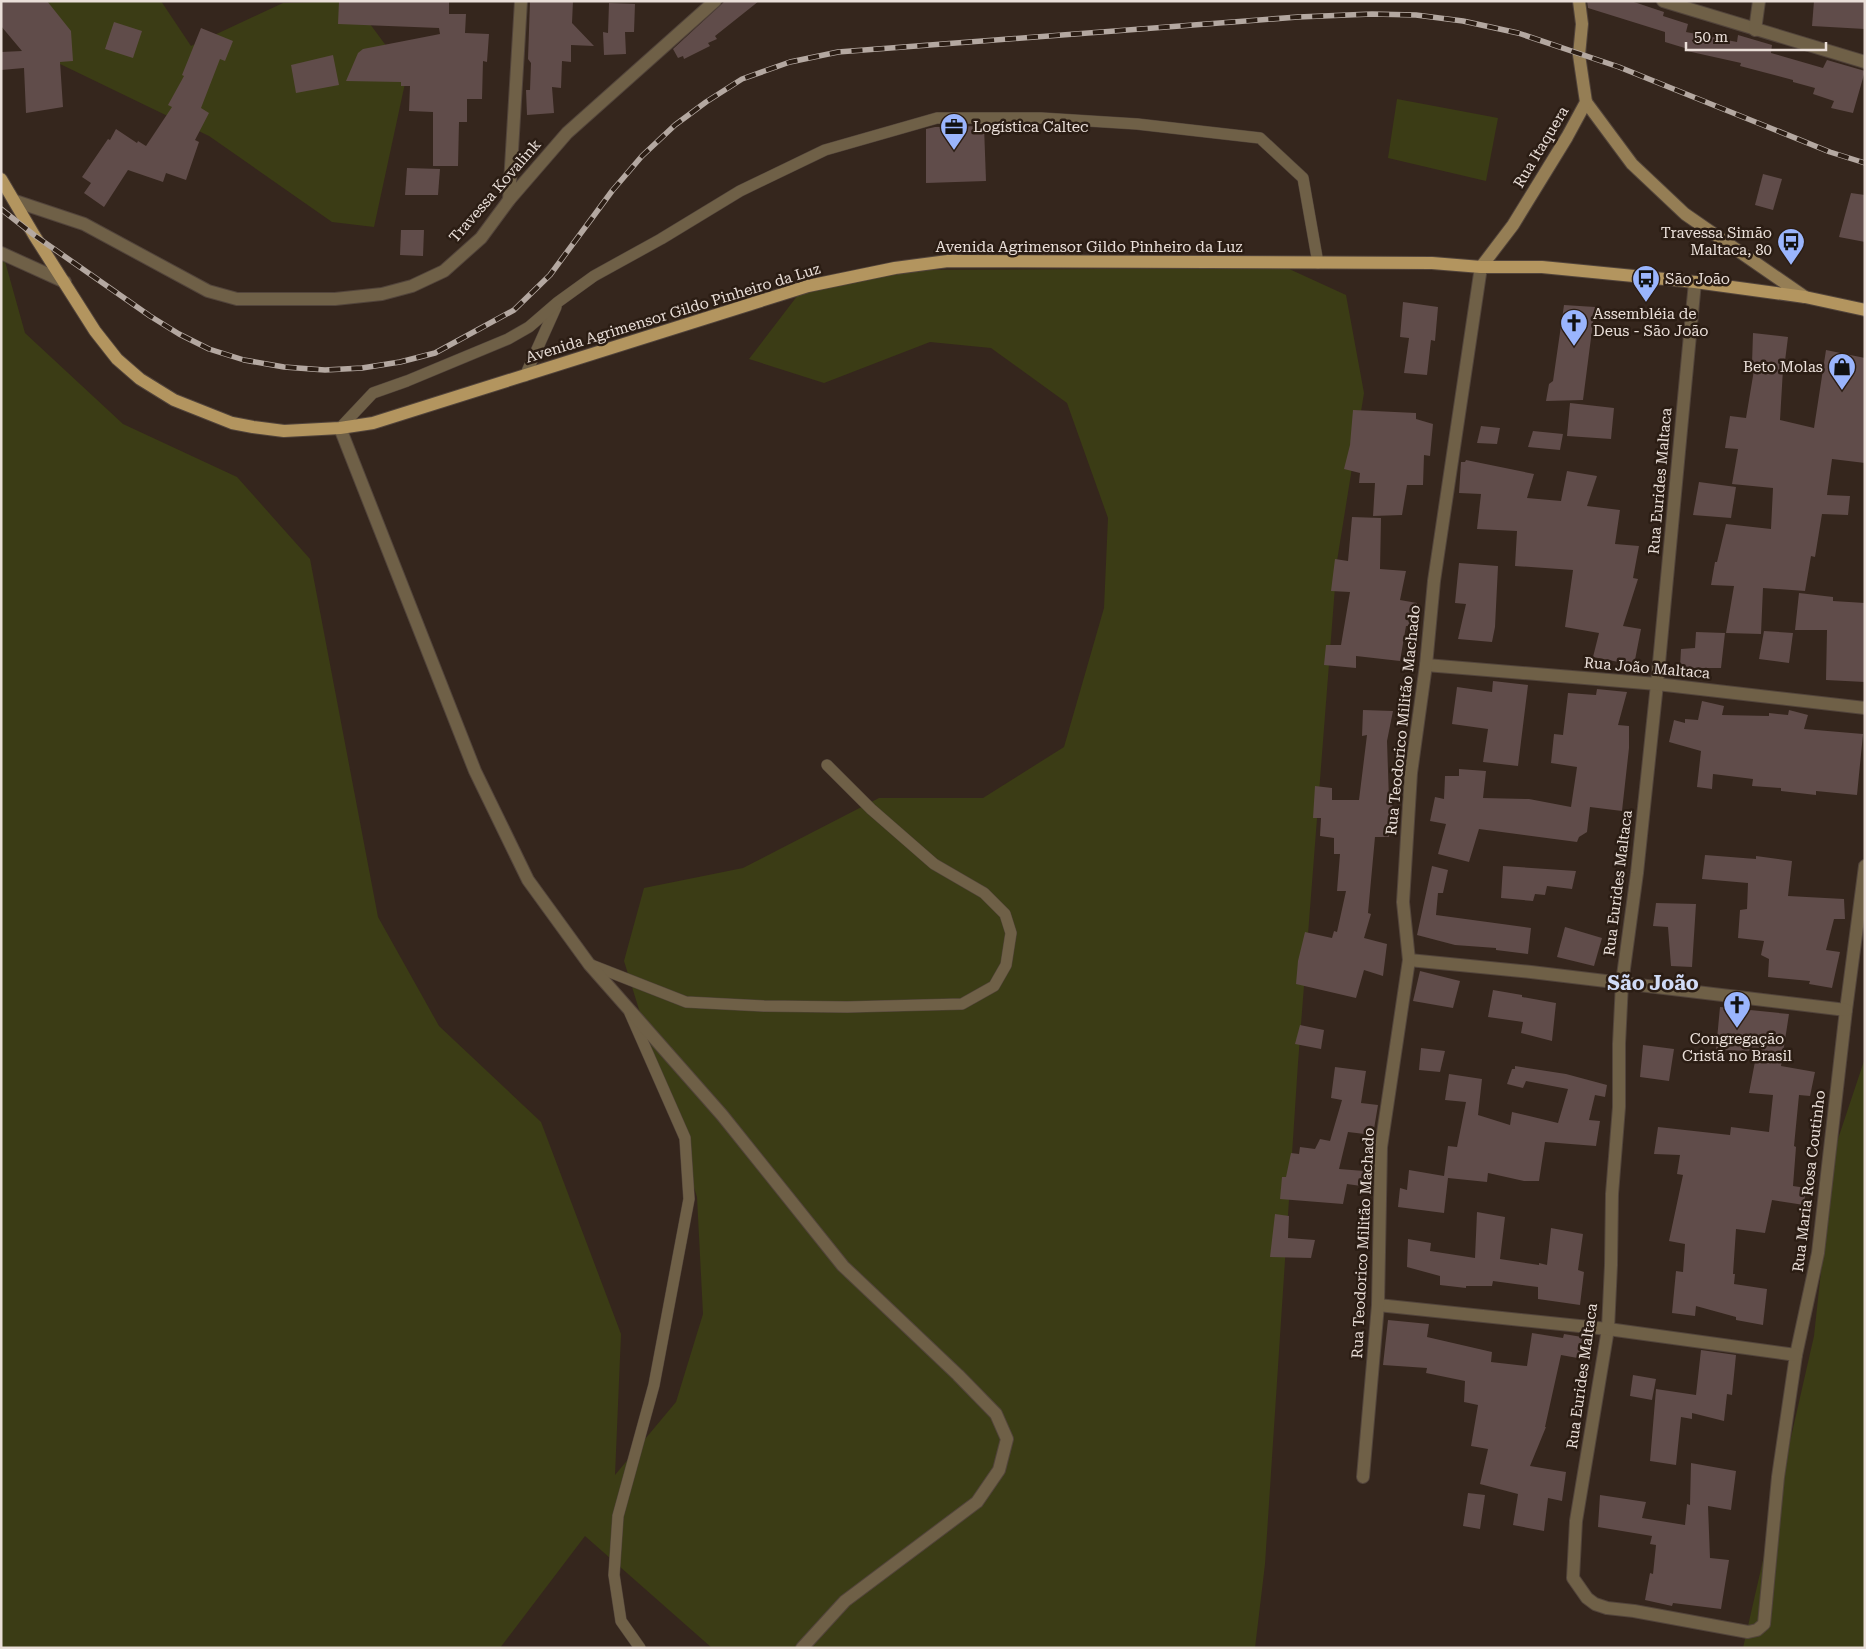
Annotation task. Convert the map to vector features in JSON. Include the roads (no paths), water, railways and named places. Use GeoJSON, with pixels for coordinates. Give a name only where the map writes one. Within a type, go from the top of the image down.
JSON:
{"type":"FeatureCollection","features":[{"type":"Feature","properties":{"kind":"main road","name":"Rua Itaquera"},"geometry":{"type":"LineString","coordinates":[[1481,267],[1513,225],[1567,137],[1586,102],[1578,55],[1582,24],[1579,1]]}},
{"type":"Feature","properties":{"kind":"main road"},"geometry":{"type":"LineString","coordinates":[[1586,102],[1632,164],[1685,214],[1805,297]]}},
{"type":"Feature","properties":{"kind":"main road","name":"Avenida Agrimensor Gildo Pinheiro da Luz"},"geometry":{"type":"LineString","coordinates":[[1,179],[34,236],[95,331],[117,359],[140,378],[174,400],[232,423],[284,431],[340,428],[373,423],[808,286],[895,268],[948,261],[1432,263],[1481,267],[1542,267],[1695,282],[1805,297],[1865,310]]}},
{"type":"Feature","properties":{"kind":"street"},"geometry":{"type":"LineString","coordinates":[[509,200],[521,1]]}},
{"type":"Feature","properties":{"kind":"street"},"geometry":{"type":"LineString","coordinates":[[1663,1],[1865,62]]}},
{"type":"Feature","properties":{"kind":"street"},"geometry":{"type":"LineString","coordinates":[[1755,30],[1759,1]]}},
{"type":"Feature","properties":{"kind":"street","name":"Travessa Kovalink"},"geometry":{"type":"LineString","coordinates":[[15,201],[84,224],[208,291],[237,299],[335,299],[382,294],[412,286],[444,271],[480,238],[509,200],[567,133],[712,4]]}},
{"type":"Feature","properties":{"kind":"street"},"geometry":{"type":"LineString","coordinates":[[1,253],[65,282]]}},
{"type":"Feature","properties":{"kind":"street","name":"Rua Teodorico Militão Machado"},"geometry":{"type":"LineString","coordinates":[[1363,1477],[1378,1305],[1381,1147],[1409,960],[1403,902],[1411,773],[1426,665],[1434,581],[1481,267]]}},
{"type":"Feature","properties":{"kind":"street","name":"Rua Eurides Maltaca"},"geometry":{"type":"LineString","coordinates":[[1695,282],[1657,684],[1637,874],[1622,983],[1619,1044],[1619,1106],[1612,1194],[1608,1329],[1576,1521],[1573,1578],[1586,1598],[1595,1604],[1607,1608],[1634,1610],[1748,1632],[1761,1627],[1766,1618]]}},
{"type":"Feature","properties":{"kind":"street"},"geometry":{"type":"LineString","coordinates":[[340,428],[475,771],[528,880],[588,964],[722,1115],[843,1266],[958,1375],[996,1414],[1007,1438],[999,1470],[977,1502],[845,1601],[802,1648]]}},
{"type":"Feature","properties":{"kind":"street","name":"Rua João Maltaca"},"geometry":{"type":"LineString","coordinates":[[1426,665],[1657,684],[1865,708]]}},
{"type":"Feature","properties":{"kind":"street","name":"Rua Maria Rosa Coutinho"},"geometry":{"type":"LineString","coordinates":[[1766,1618],[1778,1477],[1796,1355],[1818,1253],[1846,1010],[1865,866]]}},
{"type":"Feature","properties":{"kind":"street"},"geometry":{"type":"LineString","coordinates":[[1409,960],[1846,1010]]}},
{"type":"Feature","properties":{"kind":"street"},"geometry":{"type":"LineString","coordinates":[[1378,1305],[1608,1329],[1796,1355]]}},
{"type":"Feature","properties":{"kind":"lane"},"geometry":{"type":"LineString","coordinates":[[340,428],[373,393],[508,339],[529,327],[558,302],[594,276],[661,239],[740,190],[825,150],[937,118],[1041,118],[1127,123],[1260,138],[1303,178],[1318,263]]}},
{"type":"Feature","properties":{"kind":"lane"},"geometry":{"type":"LineString","coordinates":[[525,376],[558,302]]}},
{"type":"Feature","properties":{"kind":"lane"},"geometry":{"type":"LineString","coordinates":[[588,964],[686,1002],[764,1006],[847,1007],[962,1004],[994,986],[1006,965],[1011,933],[1006,914],[984,893],[934,864],[871,809],[827,765]]}},
{"type":"Feature","properties":{"kind":"lane"},"geometry":{"type":"LineString","coordinates":[[628,1009],[685,1138],[689,1199],[654,1385],[618,1516],[614,1575],[621,1621],[640,1648]]}},
{"type":"Feature","properties":{"kind":"railway"},"geometry":{"type":"LineString","coordinates":[[1,209],[34,235],[150,316],[179,334],[209,349],[244,360],[284,367],[325,370],[362,368],[400,362],[435,353],[514,310],[550,275],[612,191],[642,156],[675,125],[742,79],[790,62],[838,52],[1298,17],[1372,14],[1416,15],[1463,21],[1518,33],[1619,67],[1830,152],[1865,163]]}},
{"type":"Feature","properties":{"kind":"place","name":"Logística Caltec"},"geometry":{"type":"Point","coordinates":[954,151]}},
{"type":"Feature","properties":{"kind":"place","name":"Travessa Simão Maltaca, 80"},"geometry":{"type":"Point","coordinates":[1791,266]}},
{"type":"Feature","properties":{"kind":"place","name":"São João"},"geometry":{"type":"Point","coordinates":[1646,303]}},
{"type":"Feature","properties":{"kind":"place","name":"Assembléia de Deus - São João"},"geometry":{"type":"Point","coordinates":[1574,347]}},
{"type":"Feature","properties":{"kind":"place","name":"Beto Molas"},"geometry":{"type":"Point","coordinates":[1842,391]}},
{"type":"Feature","properties":{"kind":"place","name":"Congregação Cristã no Brasil"},"geometry":{"type":"Point","coordinates":[1737,1029]}},
{"type":"Feature","properties":{"kind":"district","name":"São João"},"geometry":{"type":"Point","coordinates":[1653,983]}}]}
